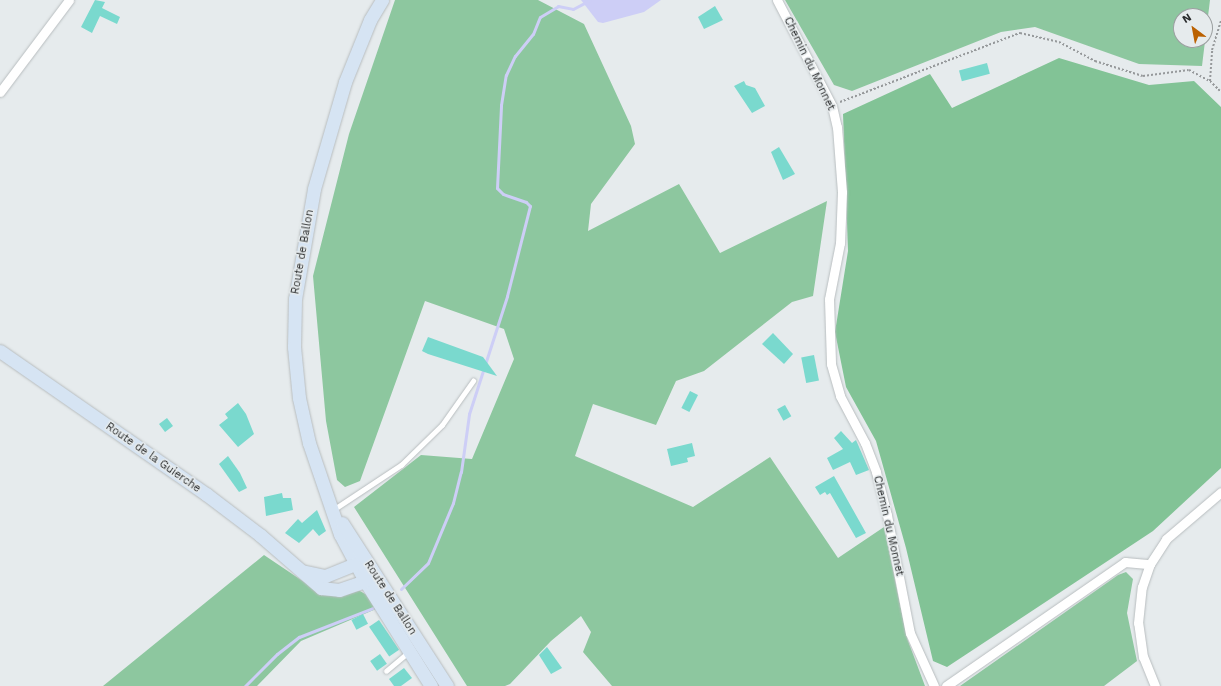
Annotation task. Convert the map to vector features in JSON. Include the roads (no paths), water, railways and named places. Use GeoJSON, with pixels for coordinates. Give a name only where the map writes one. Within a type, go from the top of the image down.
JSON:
{"type":"FeatureCollection","features":[{"type":"Feature","properties":{"kind":"main road","name":"Route de Ballon"},"geometry":{"type":"LineString","coordinates":[[382,0],[370,20],[343,89],[314,189],[295,299],[294,347],[299,398],[309,443],[340,534],[365,581],[415,649],[447,686]]}},
{"type":"Feature","properties":{"kind":"main road","name":"Route de la Guierche"},"geometry":{"type":"LineString","coordinates":[[0,351],[206,494],[260,535],[315,584],[329,589],[339,590],[365,581]]}},
{"type":"Feature","properties":{"kind":"main road","name":"Route de Ballon"},"geometry":{"type":"LineString","coordinates":[[333,510],[371,568],[415,649],[431,686]]}},
{"type":"Feature","properties":{"kind":"main road","name":"Route de la Guierche"},"geometry":{"type":"LineString","coordinates":[[302,571],[325,576],[356,564]]}},
{"type":"Feature","properties":{"kind":"main road"},"geometry":{"type":"LineString","coordinates":[[356,564],[371,568],[365,581]]}},
{"type":"Feature","properties":{"kind":"street"},"geometry":{"type":"LineString","coordinates":[[0,92],[68,0]]}},
{"type":"Feature","properties":{"kind":"street","name":"Chemin du Monnet"},"geometry":{"type":"LineString","coordinates":[[777,0],[832,106],[837,127],[842,192],[840,242],[829,299],[831,364],[840,396],[865,443],[876,472],[887,515],[910,633],[934,686]]}},
{"type":"Feature","properties":{"kind":"street"},"geometry":{"type":"LineString","coordinates":[[1155,686],[1142,657],[1138,623],[1142,586],[1150,564],[1166,539],[1221,492]]}},
{"type":"Feature","properties":{"kind":"street"},"geometry":{"type":"LineString","coordinates":[[946,686],[1125,562],[1150,564]]}},
{"type":"Feature","properties":{"kind":"lane"},"geometry":{"type":"LineString","coordinates":[[333,510],[401,465],[442,425],[473,381]]}},
{"type":"Feature","properties":{"kind":"lane"},"geometry":{"type":"LineString","coordinates":[[386,671],[415,649]]}},
{"type":"Feature","properties":{"kind":"water"},"geometry":{"type":"Polygon","coordinates":[[[581,0],[661,0],[644,12],[603,23],[598,22],[581,0]]]}},
{"type":"Feature","properties":{"kind":"waterway"},"geometry":{"type":"LineString","coordinates":[[401,589],[428,563],[453,503],[461,472],[469,414],[507,296],[530,206],[526,202],[503,194],[497,188],[501,105],[506,75],[515,56],[533,34],[540,17],[558,6],[573,9],[590,0]]}},
{"type":"Feature","properties":{"kind":"waterway"},"geometry":{"type":"LineString","coordinates":[[245,686],[277,654],[299,637],[373,608]]}}]}
